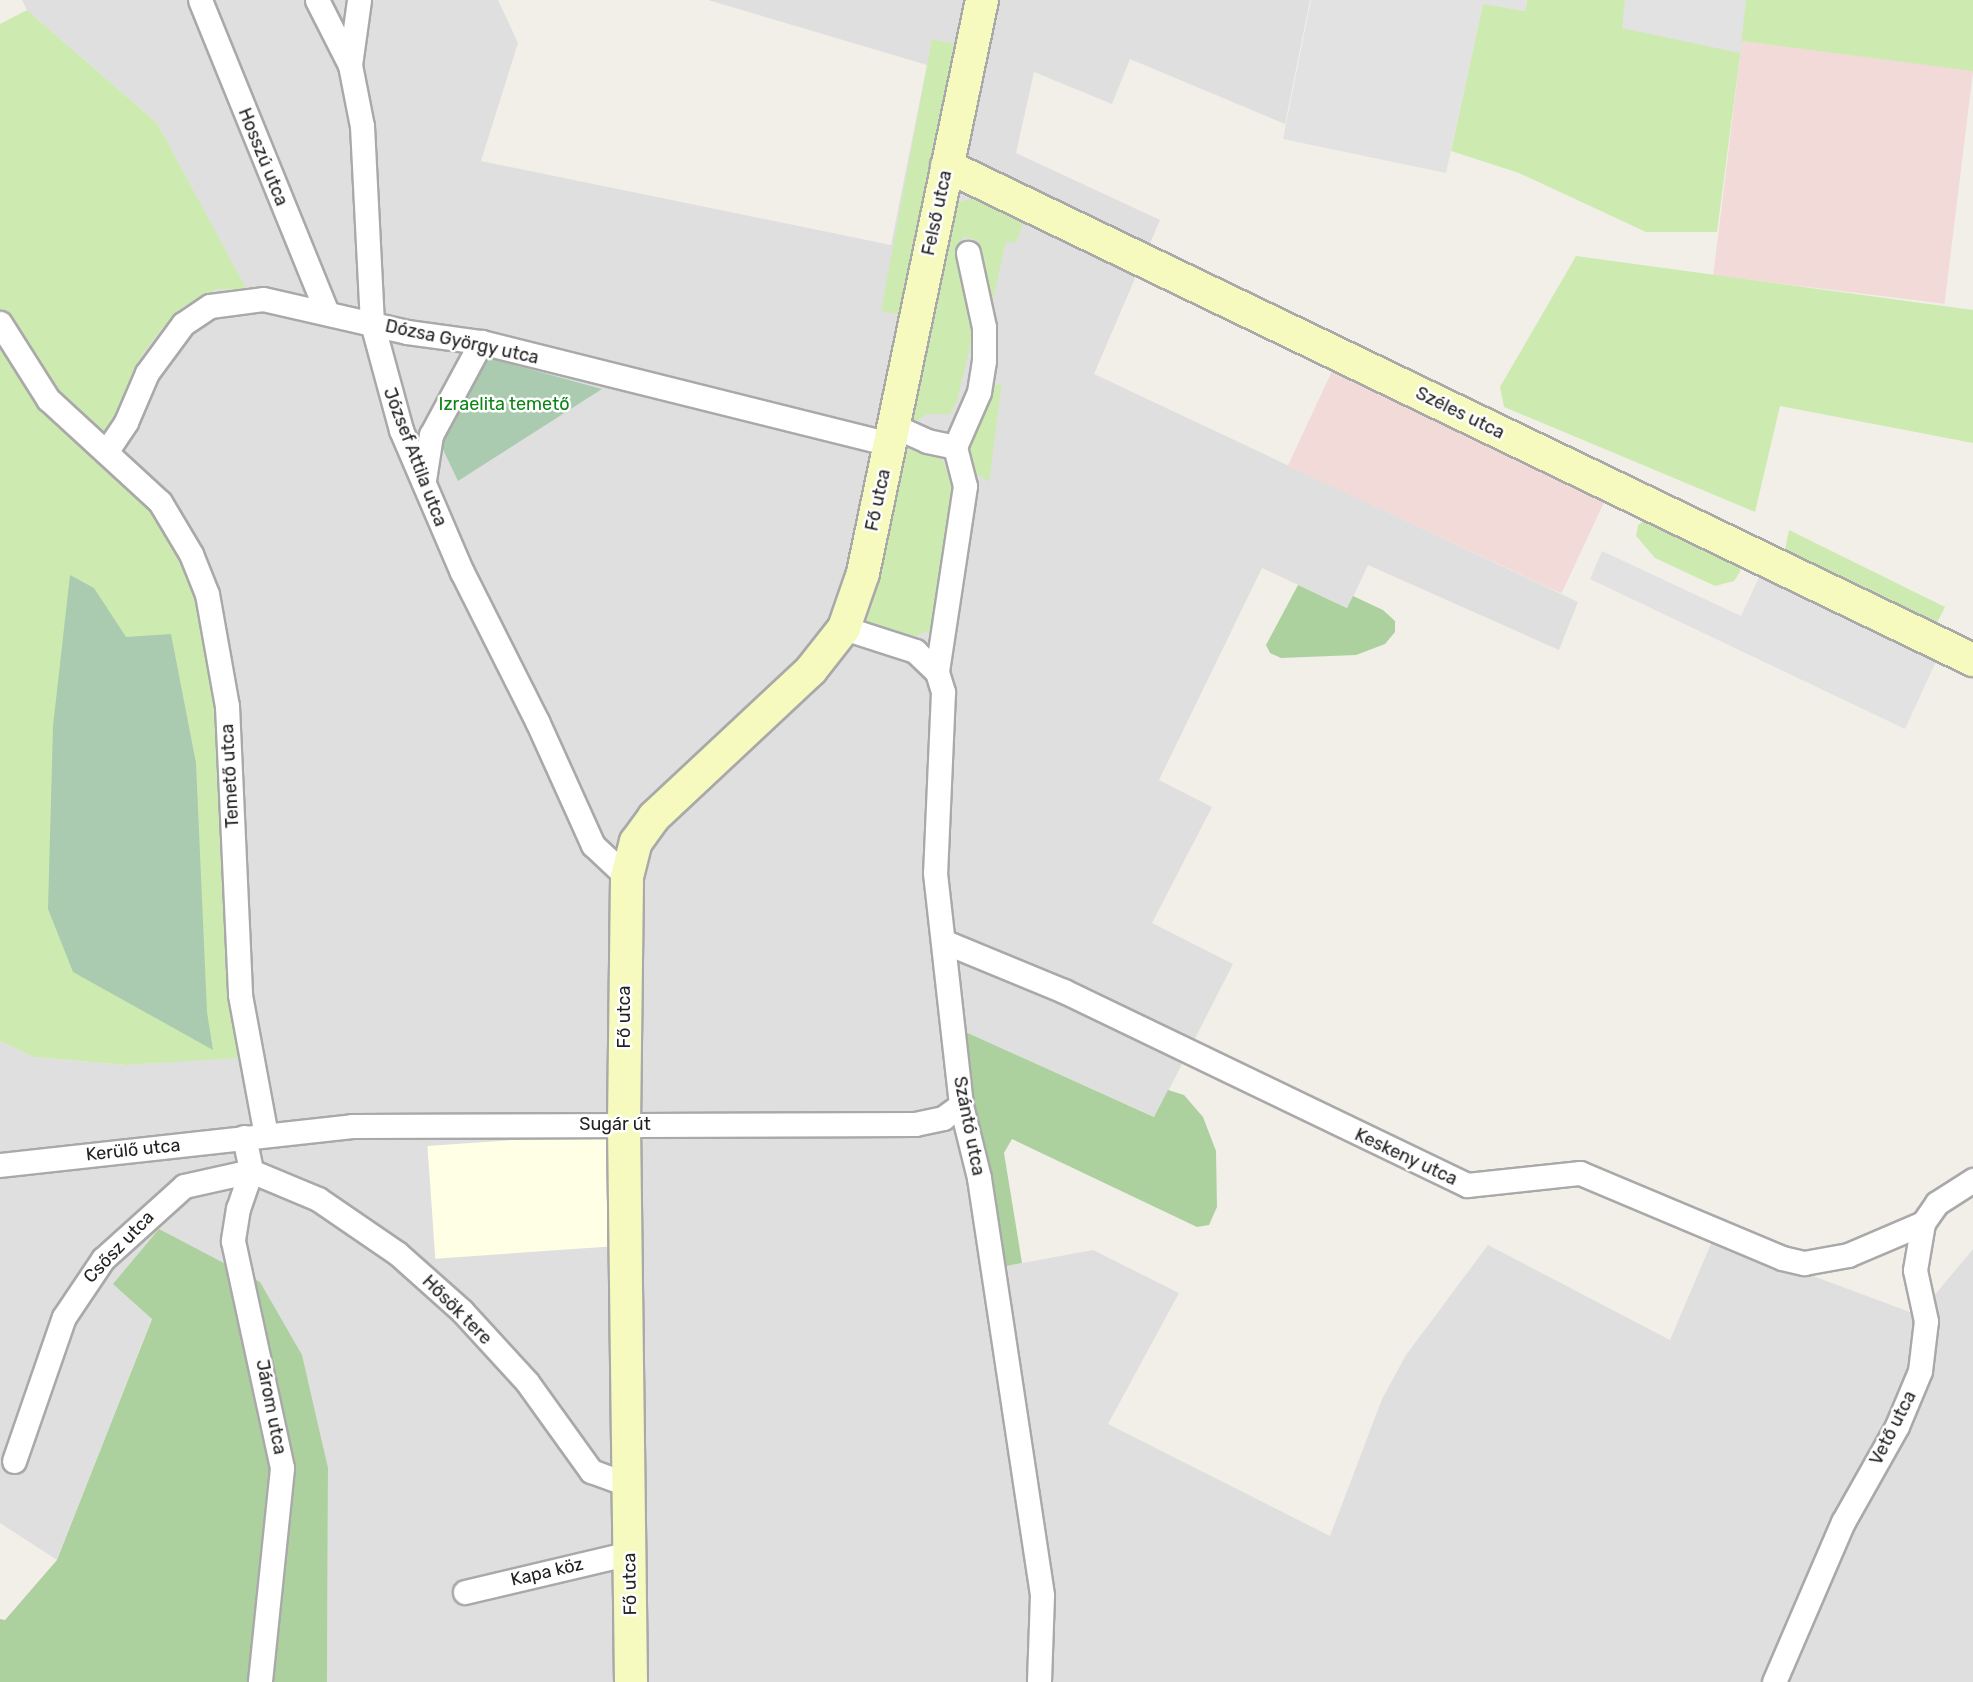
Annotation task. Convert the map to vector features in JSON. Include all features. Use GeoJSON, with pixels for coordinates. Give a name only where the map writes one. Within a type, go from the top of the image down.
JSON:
{"type":"FeatureCollection","features":[{"type":"Feature","properties":{"kind":"street","name":"Hosszú utca"},"geometry":{"type":"LineString","coordinates":[[200,0],[327,313]]}},
{"type":"Feature","properties":{"kind":"street","name":"József Attila utca"},"geometry":{"type":"LineString","coordinates":[[317,0],[350,65],[362,126],[372,323],[401,430],[425,490],[593,845],[626,877]]}},
{"type":"Feature","properties":{"kind":"street"},"geometry":{"type":"LineString","coordinates":[[350,65],[359,0]]}},
{"type":"Feature","properties":{"kind":"street","name":"Felső utca"},"geometry":{"type":"LineString","coordinates":[[892,435],[982,0]]}},
{"type":"Feature","properties":{"kind":"street","name":"Széles utca"},"geometry":{"type":"LineString","coordinates":[[947,166],[1973,660]]}},
{"type":"Feature","properties":{"kind":"street"},"geometry":{"type":"LineString","coordinates":[[937,673],[965,486],[955,447],[979,392],[984,361],[984,327],[968,253]]}},
{"type":"Feature","properties":{"kind":"street","name":"Dózsa György utca"},"geometry":{"type":"LineString","coordinates":[[106,452],[127,422],[156,357],[197,312],[227,301],[263,299],[372,323],[481,342],[892,435]]}},
{"type":"Feature","properties":{"kind":"street","name":"Temető utca"},"geometry":{"type":"LineString","coordinates":[[0,323],[48,399],[160,502],[191,554],[207,594],[227,706],[240,995],[255,1136]]}},
{"type":"Feature","properties":{"kind":"street"},"geometry":{"type":"LineString","coordinates":[[425,490],[424,468],[431,435],[481,342]]}},
{"type":"Feature","properties":{"kind":"street"},"geometry":{"type":"LineString","coordinates":[[892,435],[955,447]]}},
{"type":"Feature","properties":{"kind":"street","name":"Fő utca"},"geometry":{"type":"LineString","coordinates":[[631,1682],[624,1125],[626,877],[636,842],[654,817],[811,670],[845,628],[863,573],[892,435]]}},
{"type":"Feature","properties":{"kind":"street"},"geometry":{"type":"LineString","coordinates":[[845,628],[915,651],[937,673]]}},
{"type":"Feature","properties":{"kind":"street","name":"Szántó utca"},"geometry":{"type":"LineString","coordinates":[[937,673],[943,692],[936,873],[961,1105],[979,1178],[1042,1595],[1039,1682]]}},
{"type":"Feature","properties":{"kind":"street","name":"Keskeny utca"},"geometry":{"type":"LineString","coordinates":[[945,942],[1064,991],[1467,1185],[1486,1187],[1580,1173],[1782,1258],[1804,1263],[1848,1255],[1923,1223]]}},
{"type":"Feature","properties":{"kind":"street","name":"Sugár út"},"geometry":{"type":"LineString","coordinates":[[255,1136],[436,1123],[915,1124],[943,1118],[961,1105]]}},
{"type":"Feature","properties":{"kind":"street","name":"Kerülő utca"},"geometry":{"type":"LineString","coordinates":[[0,1165],[255,1136]]}},
{"type":"Feature","properties":{"kind":"street","name":"Járom utca"},"geometry":{"type":"LineString","coordinates":[[255,1136],[251,1171],[233,1228],[282,1468],[260,1682]]}},
{"type":"Feature","properties":{"kind":"street","name":"Hősök tere"},"geometry":{"type":"LineString","coordinates":[[251,1171],[318,1199],[397,1253],[462,1311],[527,1382],[591,1471],[629,1485]]}},
{"type":"Feature","properties":{"kind":"street","name":"Csősz utca"},"geometry":{"type":"LineString","coordinates":[[15,1461],[64,1317],[103,1259],[184,1186],[251,1171]]}},
{"type":"Feature","properties":{"kind":"street"},"geometry":{"type":"LineString","coordinates":[[1923,1223],[1937,1203],[1973,1180]]}},
{"type":"Feature","properties":{"kind":"street","name":"Vető utca"},"geometry":{"type":"LineString","coordinates":[[1774,1682],[1843,1522],[1897,1426],[1920,1371],[1926,1321],[1915,1270],[1923,1223]]}},
{"type":"Feature","properties":{"kind":"street","name":"Kapa köz"},"geometry":{"type":"LineString","coordinates":[[465,1592],[630,1553]]}},
{"type":"Feature","properties":{"kind":"shaded area"},"geometry":{"type":"Polygon","coordinates":[[[22,0],[498,0],[518,43],[481,161],[891,245],[927,65],[708,0],[1310,0],[1285,124],[1130,59],[1112,104],[1034,72],[1016,153],[1160,220],[1094,374],[1578,602],[1559,650],[1368,565],[1348,608],[1262,568],[1159,780],[1212,807],[1152,923],[1233,964],[1155,1117],[962,1031],[1001,1267],[1093,1250],[1179,1293],[1108,1424],[1330,1536],[1382,1399],[1406,1355],[1488,1245],[1670,1340],[1713,1239],[1918,1315],[1973,1249],[1973,1682],[327,1682],[328,1468],[152,1318],[57,1560],[0,1523],[0,1041],[34,1057],[126,1065],[239,1057],[228,1000],[214,678],[194,594],[181,553],[142,497],[90,457],[123,402],[142,355],[160,331],[183,307],[217,289],[246,290],[157,123],[27,10],[22,0]]]}},
{"type":"Feature","properties":{"kind":"shaded area"},"geometry":{"type":"Polygon","coordinates":[[[1311,0],[1527,0],[1525,11],[1483,4],[1446,173],[1283,139],[1311,0]]]}},
{"type":"Feature","properties":{"kind":"shaded area"},"geometry":{"type":"Polygon","coordinates":[[[1625,0],[1746,0],[1740,53],[1622,28],[1625,0]]]}},
{"type":"Feature","properties":{"kind":"shaded area"},"geometry":{"type":"Polygon","coordinates":[[[1742,41],[1973,69],[1945,304],[1713,275],[1742,41]]]}},
{"type":"Feature","properties":{"kind":"shaded area"},"geometry":{"type":"Polygon","coordinates":[[[1333,369],[1607,497],[1561,594],[1288,466],[1333,369]]]}},
{"type":"Feature","properties":{"kind":"shaded area"},"geometry":{"type":"Polygon","coordinates":[[[1602,551],[1741,616],[1761,573],[1938,657],[1905,729],[1590,579],[1602,551]]]}},
{"type":"Feature","properties":{"kind":"shaded area"},"geometry":{"type":"Polygon","coordinates":[[[613,1133],[621,1246],[435,1259],[427,1146],[613,1133]]]}},
{"type":"Feature","properties":{"kind":"green space"},"geometry":{"type":"Polygon","coordinates":[[[1527,0],[1973,0],[1973,71],[1742,41],[1717,232],[1646,232],[1519,173],[1451,151],[1483,3],[1525,11],[1527,0]]]}},
{"type":"Feature","properties":{"kind":"green space"},"geometry":{"type":"Polygon","coordinates":[[[27,10],[157,123],[247,290],[217,289],[183,307],[160,331],[142,355],[123,402],[90,457],[142,497],[181,553],[194,594],[214,678],[228,1000],[239,1058],[126,1065],[34,1057],[0,1041],[0,24],[27,10]]]}},
{"type":"Feature","properties":{"kind":"green space"},"geometry":{"type":"Polygon","coordinates":[[[959,21],[967,24],[906,316],[881,311],[932,39],[954,44],[959,21]]]}},
{"type":"Feature","properties":{"kind":"green space"},"geometry":{"type":"Polygon","coordinates":[[[976,197],[1025,217],[1016,243],[1006,241],[992,305],[977,270],[979,241],[963,236],[960,253],[975,326],[957,401],[950,414],[927,414],[911,425],[906,421],[953,204],[976,197]]]}},
{"type":"Feature","properties":{"kind":"green space"},"geometry":{"type":"Polygon","coordinates":[[[1576,256],[1973,310],[1973,443],[1780,406],[1755,512],[1504,407],[1500,387],[1576,256]]]}},
{"type":"Feature","properties":{"kind":"green space","name":"Izraelita temető"},"geometry":{"type":"Polygon","coordinates":[[[485,357],[602,389],[458,481],[437,437],[485,357]]]}},
{"type":"Feature","properties":{"kind":"green space"},"geometry":{"type":"Polygon","coordinates":[[[1002,382],[989,482],[969,469],[965,443],[989,389],[1002,382]]]}},
{"type":"Feature","properties":{"kind":"green space"},"geometry":{"type":"Polygon","coordinates":[[[904,449],[930,452],[943,461],[956,493],[935,628],[911,638],[882,632],[861,616],[904,449]]]}},
{"type":"Feature","properties":{"kind":"green space"},"geometry":{"type":"Polygon","coordinates":[[[1648,518],[1741,561],[1740,572],[1734,581],[1715,586],[1655,558],[1636,536],[1638,525],[1648,518]]]}},
{"type":"Feature","properties":{"kind":"green space"},"geometry":{"type":"Polygon","coordinates":[[[1789,530],[1945,607],[1936,625],[1784,554],[1789,530]]]}},
{"type":"Feature","properties":{"kind":"green space"},"geometry":{"type":"Polygon","coordinates":[[[70,575],[94,588],[126,637],[171,634],[196,763],[207,1012],[213,1050],[73,972],[48,909],[53,726],[70,575]]]}},
{"type":"Feature","properties":{"kind":"green space"},"geometry":{"type":"Polygon","coordinates":[[[1298,585],[1347,608],[1353,596],[1383,610],[1395,621],[1395,632],[1385,644],[1356,655],[1281,658],[1270,653],[1266,645],[1298,585]]]}},
{"type":"Feature","properties":{"kind":"green space"},"geometry":{"type":"Polygon","coordinates":[[[961,1030],[1154,1117],[1168,1090],[1184,1095],[1203,1117],[1216,1151],[1217,1207],[1209,1225],[1197,1227],[1012,1139],[1004,1153],[1022,1263],[1001,1267],[961,1030]]]}},
{"type":"Feature","properties":{"kind":"green space"},"geometry":{"type":"Polygon","coordinates":[[[159,1229],[260,1282],[302,1355],[328,1468],[327,1682],[0,1682],[0,1619],[5,1620],[57,1560],[152,1319],[113,1284],[159,1229]]]}}]}
